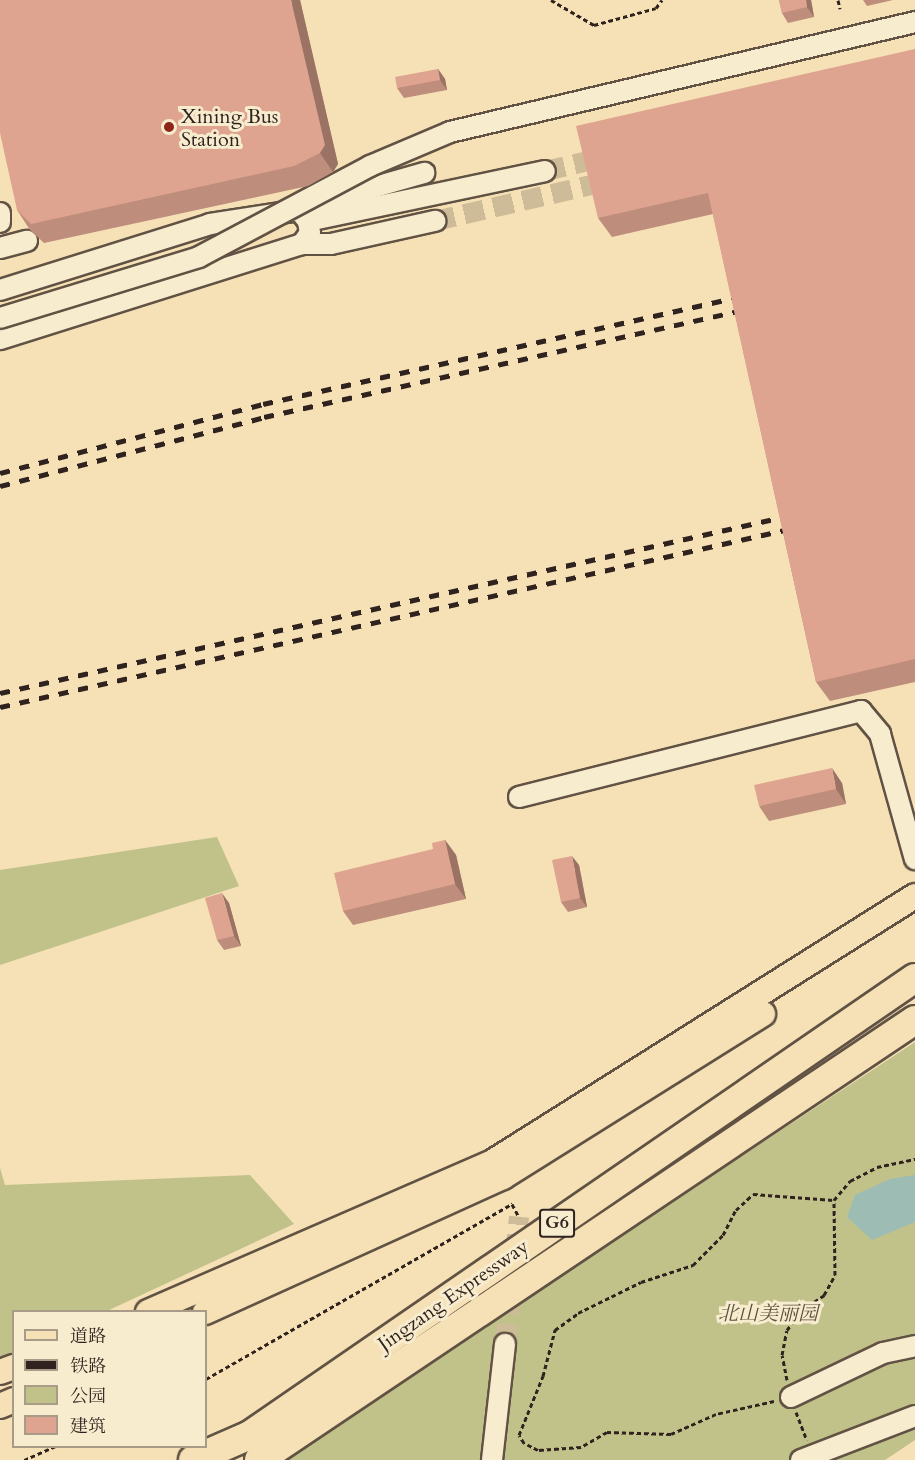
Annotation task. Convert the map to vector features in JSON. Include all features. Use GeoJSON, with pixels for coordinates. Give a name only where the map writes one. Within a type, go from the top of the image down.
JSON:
{"type":"FeatureCollection","features":[{"type":"Feature","properties":{"kind":"highway","name":"Jingzang Expressway"},"geometry":{"type":"LineString","coordinates":[[194,1460],[250,1435],[915,978]]}},
{"type":"Feature","properties":{"kind":"highway","name":"Jingzang Expressway"},"geometry":{"type":"LineString","coordinates":[[259,1460],[915,1020]]}},
{"type":"Feature","properties":{"kind":"main road"},"geometry":{"type":"LineString","coordinates":[[150,1310],[491,1163],[915,896]]}},
{"type":"Feature","properties":{"kind":"main road"},"geometry":{"type":"LineString","coordinates":[[207,1310],[503,1177],[720,1042],[915,914]]}},
{"type":"Feature","properties":{"kind":"street"},"geometry":{"type":"LineString","coordinates":[[0,318],[199,257],[370,166],[450,132],[915,22]]}},
{"type":"Feature","properties":{"kind":"street"},"geometry":{"type":"LineString","coordinates":[[0,290],[210,224],[304,216],[545,171]]}},
{"type":"Feature","properties":{"kind":"street"},"geometry":{"type":"LineString","coordinates":[[304,216],[320,200],[424,173]]}},
{"type":"Feature","properties":{"kind":"street"},"geometry":{"type":"LineString","coordinates":[[0,213],[0,222]]}},
{"type":"Feature","properties":{"kind":"street"},"geometry":{"type":"LineString","coordinates":[[302,244],[310,233],[304,216]]}},
{"type":"Feature","properties":{"kind":"street"},"geometry":{"type":"LineString","coordinates":[[0,339],[302,244],[331,244],[435,221]]}},
{"type":"Feature","properties":{"kind":"street"},"geometry":{"type":"LineString","coordinates":[[0,248],[27,241]]}},
{"type":"Feature","properties":{"kind":"street"},"geometry":{"type":"LineString","coordinates":[[519,797],[861,711],[880,734],[915,859]]}},
{"type":"Feature","properties":{"kind":"street"},"geometry":{"type":"LineString","coordinates":[[492,1460],[505,1344]]}},
{"type":"Feature","properties":{"kind":"street"},"geometry":{"type":"LineString","coordinates":[[791,1397],[883,1353],[915,1346]]}},
{"type":"Feature","properties":{"kind":"street"},"geometry":{"type":"LineString","coordinates":[[807,1458],[915,1416]]}},
{"type":"Feature","properties":{"kind":"path"},"geometry":{"type":"LineString","coordinates":[[551,0],[594,25],[656,8],[662,0]]}},
{"type":"Feature","properties":{"kind":"path"},"geometry":{"type":"LineString","coordinates":[[838,0],[840,9]]}},
{"type":"Feature","properties":{"kind":"path"},"geometry":{"type":"LineString","coordinates":[[807,1458],[782,1355],[787,1330],[802,1310],[824,1295],[835,1275],[838,1252],[834,1200],[850,1181],[877,1167],[915,1159]]}},
{"type":"Feature","properties":{"kind":"path"},"geometry":{"type":"LineString","coordinates":[[791,1397],[716,1414],[671,1434],[607,1432],[581,1447],[538,1450],[524,1443],[519,1435],[543,1376],[555,1330],[578,1314],[641,1282],[693,1265],[723,1235],[736,1210],[753,1194],[834,1200]]}},
{"type":"Feature","properties":{"kind":"path"},"geometry":{"type":"LineString","coordinates":[[207,1377],[512,1204],[519,1217]]}},
{"type":"Feature","properties":{"kind":"path"},"geometry":{"type":"LineString","coordinates":[[24,1460],[51,1448]]}},
{"type":"Feature","properties":{"kind":"green space"},"geometry":{"type":"Polygon","coordinates":[[[217,837],[239,886],[0,965],[0,870],[217,837]]]}},
{"type":"Feature","properties":{"kind":"green space","name":"北山美丽园"},"geometry":{"type":"Polygon","coordinates":[[[915,1042],[915,1440],[885,1460],[261,1460],[506,1311],[915,1042]]]}},
{"type":"Feature","properties":{"kind":"green space"},"geometry":{"type":"Polygon","coordinates":[[[0,1168],[5,1185],[250,1175],[294,1224],[109,1310],[12,1310],[12,1356],[0,1362],[0,1168]]]}},
{"type":"Feature","properties":{"kind":"water"},"geometry":{"type":"Polygon","coordinates":[[[915,1175],[915,1222],[872,1240],[847,1217],[855,1195],[890,1179],[915,1175]]]}},
{"type":"Feature","properties":{"kind":"building","name":"Xining Bus Station"},"geometry":{"type":"Polygon","coordinates":[[[0,0],[291,0],[325,145],[320,153],[294,166],[31,224],[17,210],[0,133],[0,0]]]}},
{"type":"Feature","properties":{"kind":"building"},"geometry":{"type":"Polygon","coordinates":[[[779,0],[806,0],[807,7],[782,13],[779,0]]]}},
{"type":"Feature","properties":{"kind":"building"},"geometry":{"type":"Polygon","coordinates":[[[915,49],[915,659],[816,682],[708,193],[598,218],[576,126],[915,49]]]}},
{"type":"Feature","properties":{"kind":"building"},"geometry":{"type":"Polygon","coordinates":[[[438,69],[440,80],[397,88],[395,77],[438,69]]]}},
{"type":"Feature","properties":{"kind":"building"},"geometry":{"type":"Polygon","coordinates":[[[832,768],[836,789],[759,806],[754,785],[832,768]]]}},
{"type":"Feature","properties":{"kind":"building"},"geometry":{"type":"Polygon","coordinates":[[[445,840],[455,884],[343,911],[334,873],[433,849],[432,843],[445,840]]]}},
{"type":"Feature","properties":{"kind":"building"},"geometry":{"type":"Polygon","coordinates":[[[572,856],[580,898],[561,902],[552,860],[572,856]]]}},
{"type":"Feature","properties":{"kind":"building"},"geometry":{"type":"Polygon","coordinates":[[[222,893],[234,936],[217,940],[205,898],[222,893]]]}},
{"type":"Feature","properties":{"kind":"tunnel"},"geometry":{"type":"LineString","coordinates":[[545,171],[610,156]]}},
{"type":"Feature","properties":{"kind":"tunnel"},"geometry":{"type":"LineString","coordinates":[[435,221],[617,179]]}},
{"type":"Feature","properties":{"kind":"tunnel"},"geometry":{"type":"LineString","coordinates":[[505,1344],[519,1217]]}},
{"type":"Feature","properties":{"kind":"railway"},"geometry":{"type":"LineString","coordinates":[[0,473],[263,404],[747,295]]}},
{"type":"Feature","properties":{"kind":"railway"},"geometry":{"type":"LineString","coordinates":[[0,486],[264,417],[750,308]]}},
{"type":"Feature","properties":{"kind":"railway"},"geometry":{"type":"LineString","coordinates":[[0,693],[796,514]]}},
{"type":"Feature","properties":{"kind":"railway"},"geometry":{"type":"LineString","coordinates":[[0,707],[798,527]]}},
{"type":"Feature","properties":{"kind":"place","name":"Xining Bus Station"},"geometry":{"type":"Point","coordinates":[169,127]}}]}
